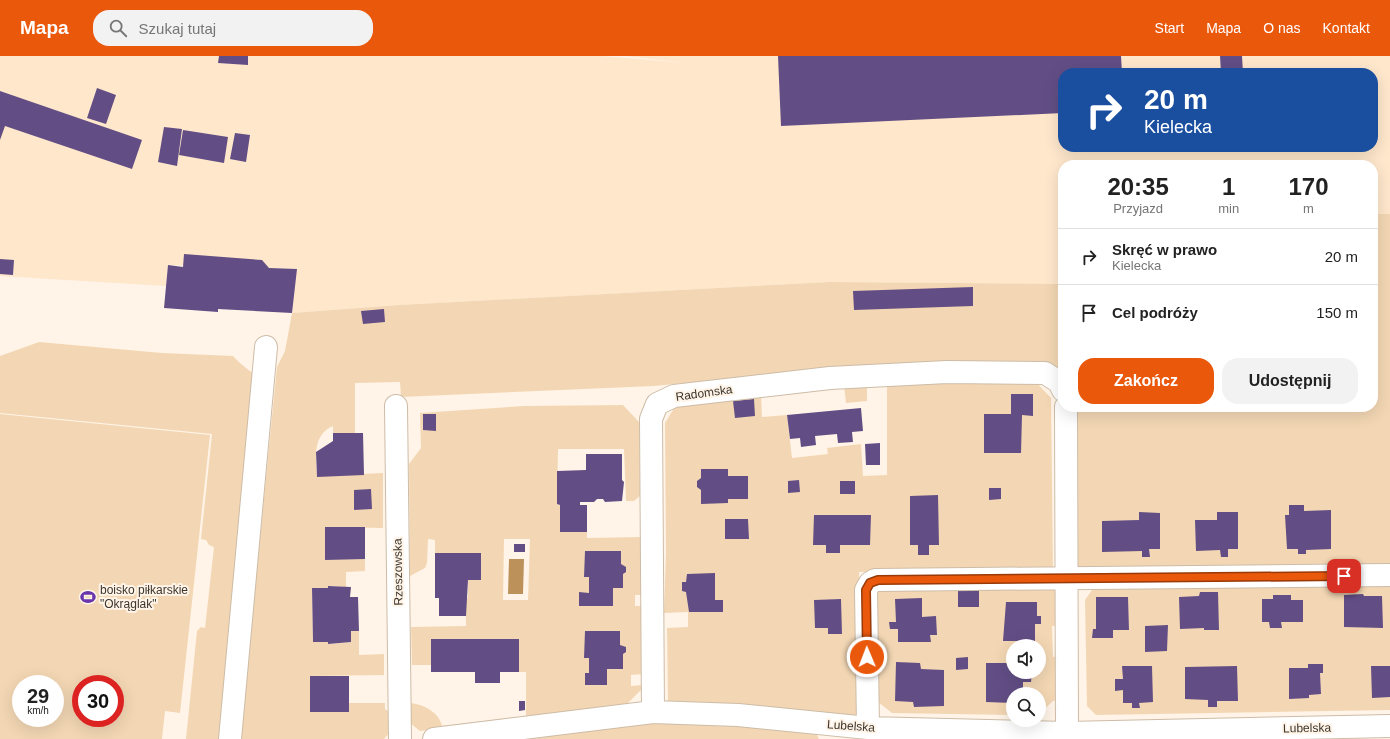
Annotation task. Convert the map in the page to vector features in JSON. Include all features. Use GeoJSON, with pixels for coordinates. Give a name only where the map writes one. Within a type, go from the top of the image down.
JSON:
{"type":"FeatureCollection","features":[{"type":"Feature","properties":{"kind":"street"},"geometry":{"type":"LineString","coordinates":[[230,739],[266,347]]}},
{"type":"Feature","properties":{"kind":"street","name":"Radomska"},"geometry":{"type":"LineString","coordinates":[[653,712],[651,419],[657,404],[674,396],[830,378],[947,372],[1045,373],[1058,384]]}},
{"type":"Feature","properties":{"kind":"street","name":"Rzeszowska"},"geometry":{"type":"LineString","coordinates":[[396,406],[400,739]]}},
{"type":"Feature","properties":{"kind":"street"},"geometry":{"type":"LineString","coordinates":[[1066,412],[1067,733]]}},
{"type":"Feature","properties":{"kind":"street"},"geometry":{"type":"LineString","coordinates":[[868,728],[866,590],[870,583],[878,580],[1390,575]]}},
{"type":"Feature","properties":{"kind":"street","name":"Lubelska"},"geometry":{"type":"LineString","coordinates":[[434,739],[653,712],[738,715],[829,732],[868,728],[1067,733],[1314,733],[1390,726]]}},
{"type":"Feature","properties":{"kind":"shaded area"},"geometry":{"type":"Polygon","coordinates":[[[0,56],[602,56],[687,63],[625,56],[1390,56],[1390,214],[1378,214],[1378,160],[1058,160],[1058,284],[829,282],[399,305],[292,313],[296,269],[168,265],[166,286],[0,276],[0,56]]]}},
{"type":"Feature","properties":{"kind":"shaded area"},"geometry":{"type":"Polygon","coordinates":[[[1378,214],[1390,214],[1390,566],[1072,568],[1070,412],[1378,412],[1378,214]]]}},
{"type":"Feature","properties":{"kind":"shaded area"},"geometry":{"type":"Polygon","coordinates":[[[829,282],[1058,284],[1058,382],[837,368],[654,386],[401,397],[400,382],[355,383],[355,433],[333,433],[333,426],[326,430],[318,441],[316,455],[317,476],[383,473],[383,528],[325,527],[325,559],[365,559],[365,571],[346,572],[346,587],[328,586],[328,588],[312,588],[313,642],[328,642],[329,644],[351,642],[351,631],[359,631],[359,655],[384,654],[384,675],[310,676],[310,712],[349,703],[385,703],[385,709],[393,715],[390,732],[384,739],[240,739],[277,367],[285,351],[292,313],[399,305],[829,282]]]}},
{"type":"Feature","properties":{"kind":"shaded area"},"geometry":{"type":"Polygon","coordinates":[[[39,342],[162,353],[233,356],[256,376],[221,739],[186,739],[197,631],[201,627],[205,628],[214,547],[209,545],[206,540],[201,539],[212,434],[0,413],[0,356],[39,342]]]}},
{"type":"Feature","properties":{"kind":"shaded area"},"geometry":{"type":"Polygon","coordinates":[[[1033,379],[1051,398],[1053,569],[859,572],[862,719],[668,702],[667,628],[688,627],[688,612],[664,613],[666,553],[665,423],[676,405],[761,395],[762,417],[787,415],[792,458],[828,454],[827,448],[861,444],[863,476],[887,475],[887,382],[1033,379]]]}},
{"type":"Feature","properties":{"kind":"shaded area"},"geometry":{"type":"Polygon","coordinates":[[[867,384],[867,401],[846,403],[844,386],[867,384]]]}},
{"type":"Feature","properties":{"kind":"shaded area"},"geometry":{"type":"Polygon","coordinates":[[[623,405],[639,422],[640,496],[634,501],[626,501],[624,449],[558,449],[557,504],[560,505],[561,532],[587,532],[587,538],[641,537],[644,595],[635,595],[635,606],[644,606],[643,674],[631,675],[631,686],[642,685],[642,689],[626,705],[526,716],[526,672],[519,672],[519,639],[431,639],[431,665],[412,665],[411,627],[466,626],[468,580],[481,553],[435,553],[435,540],[428,539],[427,563],[425,568],[410,576],[409,464],[421,448],[420,413],[524,406],[623,405]],[[504,539],[503,600],[528,600],[530,539],[504,539]]]}},
{"type":"Feature","properties":{"kind":"shaded area","name":"boisko piłkarskie \"Okrąglak\""},"geometry":{"type":"Polygon","coordinates":[[[0,414],[210,435],[180,713],[165,711],[162,739],[0,739],[0,414]]]}},
{"type":"Feature","properties":{"kind":"shaded area"},"geometry":{"type":"Polygon","coordinates":[[[509,559],[524,559],[523,594],[508,594],[509,559]]]}},
{"type":"Feature","properties":{"kind":"shaded area"},"geometry":{"type":"Polygon","coordinates":[[[1390,585],[1390,710],[1096,715],[1087,706],[1085,600],[1094,587],[1390,585]]]}},
{"type":"Feature","properties":{"kind":"shaded area"},"geometry":{"type":"Polygon","coordinates":[[[1054,589],[1056,591],[1060,626],[1052,626],[1053,657],[1060,656],[1060,700],[1053,701],[1046,708],[1046,687],[1006,687],[1006,715],[892,713],[878,702],[877,590],[1054,589]]]}},
{"type":"Feature","properties":{"kind":"shaded area"},"geometry":{"type":"Polygon","coordinates":[[[407,703],[418,704],[429,709],[437,716],[442,726],[517,717],[518,719],[420,731],[410,723],[407,703]]]}},
{"type":"Feature","properties":{"kind":"shaded area"},"geometry":{"type":"Polygon","coordinates":[[[687,720],[816,733],[819,739],[495,739],[639,722],[687,720]]]}},
{"type":"Feature","properties":{"kind":"building"},"geometry":{"type":"Polygon","coordinates":[[[219,56],[248,56],[248,65],[218,63],[219,56]]]}},
{"type":"Feature","properties":{"kind":"building"},"geometry":{"type":"Polygon","coordinates":[[[778,56],[1121,56],[1122,68],[1058,68],[1058,113],[781,126],[778,56]]]}},
{"type":"Feature","properties":{"kind":"building"},"geometry":{"type":"Polygon","coordinates":[[[1220,56],[1242,56],[1243,68],[1221,68],[1220,56]]]}},
{"type":"Feature","properties":{"kind":"building"},"geometry":{"type":"Polygon","coordinates":[[[97,88],[116,95],[106,124],[87,118],[97,88]]]}},
{"type":"Feature","properties":{"kind":"building"},"geometry":{"type":"Polygon","coordinates":[[[0,91],[142,140],[132,169],[5,126],[0,140],[0,91]]]}},
{"type":"Feature","properties":{"kind":"building"},"geometry":{"type":"Polygon","coordinates":[[[164,127],[182,129],[177,166],[158,162],[164,127]]]}},
{"type":"Feature","properties":{"kind":"building"},"geometry":{"type":"Polygon","coordinates":[[[183,130],[228,137],[224,163],[179,155],[183,130]]]}},
{"type":"Feature","properties":{"kind":"building"},"geometry":{"type":"Polygon","coordinates":[[[235,133],[250,135],[246,162],[230,159],[235,133]]]}},
{"type":"Feature","properties":{"kind":"building"},"geometry":{"type":"Polygon","coordinates":[[[184,254],[262,260],[269,268],[297,269],[292,313],[218,309],[218,312],[164,308],[168,265],[183,267],[184,254]]]}},
{"type":"Feature","properties":{"kind":"building"},"geometry":{"type":"Polygon","coordinates":[[[0,259],[14,260],[13,275],[0,274],[0,259]]]}},
{"type":"Feature","properties":{"kind":"building"},"geometry":{"type":"Polygon","coordinates":[[[973,287],[973,306],[854,310],[853,291],[973,287]]]}},
{"type":"Feature","properties":{"kind":"building"},"geometry":{"type":"Polygon","coordinates":[[[384,309],[385,322],[363,324],[361,311],[384,309]]]}},
{"type":"Feature","properties":{"kind":"building"},"geometry":{"type":"Polygon","coordinates":[[[1011,394],[1033,394],[1033,416],[1022,415],[1021,453],[984,453],[984,414],[1011,414],[1011,394]]]}},
{"type":"Feature","properties":{"kind":"building"},"geometry":{"type":"Polygon","coordinates":[[[754,399],[755,416],[735,418],[733,401],[754,399]]]}},
{"type":"Feature","properties":{"kind":"building"},"geometry":{"type":"Polygon","coordinates":[[[861,408],[863,431],[852,432],[853,442],[838,443],[837,434],[815,436],[816,445],[801,447],[800,438],[790,439],[787,415],[861,408]]]}},
{"type":"Feature","properties":{"kind":"building"},"geometry":{"type":"Polygon","coordinates":[[[423,414],[436,414],[436,431],[423,430],[423,414]]]}},
{"type":"Feature","properties":{"kind":"building"},"geometry":{"type":"Polygon","coordinates":[[[333,433],[363,433],[364,475],[317,477],[316,452],[333,441],[333,433]]]}},
{"type":"Feature","properties":{"kind":"building"},"geometry":{"type":"Polygon","coordinates":[[[880,443],[880,465],[866,465],[865,444],[880,443]]]}},
{"type":"Feature","properties":{"kind":"building"},"geometry":{"type":"Polygon","coordinates":[[[586,454],[622,454],[622,480],[624,482],[622,501],[605,502],[603,499],[597,499],[594,502],[580,502],[580,505],[587,505],[587,532],[560,532],[560,505],[557,504],[557,471],[586,470],[586,454]]]}},
{"type":"Feature","properties":{"kind":"building"},"geometry":{"type":"Polygon","coordinates":[[[701,469],[728,469],[728,476],[748,476],[748,499],[728,499],[728,503],[701,504],[701,490],[697,487],[697,481],[701,478],[701,469]]]}},
{"type":"Feature","properties":{"kind":"building"},"geometry":{"type":"Polygon","coordinates":[[[799,480],[800,492],[788,493],[788,481],[799,480]]]}},
{"type":"Feature","properties":{"kind":"building"},"geometry":{"type":"Polygon","coordinates":[[[840,481],[855,481],[855,494],[840,494],[840,481]]]}},
{"type":"Feature","properties":{"kind":"building"},"geometry":{"type":"Polygon","coordinates":[[[989,488],[1001,488],[1001,499],[989,500],[989,488]]]}},
{"type":"Feature","properties":{"kind":"building"},"geometry":{"type":"Polygon","coordinates":[[[371,489],[372,509],[354,510],[354,490],[371,489]]]}},
{"type":"Feature","properties":{"kind":"building"},"geometry":{"type":"Polygon","coordinates":[[[938,495],[939,545],[929,545],[929,555],[918,555],[918,545],[910,545],[910,496],[938,495]]]}},
{"type":"Feature","properties":{"kind":"building"},"geometry":{"type":"Polygon","coordinates":[[[1289,505],[1304,505],[1304,511],[1331,510],[1331,549],[1306,550],[1306,554],[1298,554],[1298,549],[1287,549],[1285,515],[1289,515],[1289,505]]]}},
{"type":"Feature","properties":{"kind":"building"},"geometry":{"type":"Polygon","coordinates":[[[1139,512],[1160,513],[1160,549],[1149,549],[1150,557],[1142,557],[1142,551],[1102,552],[1102,521],[1139,520],[1139,512]]]}},
{"type":"Feature","properties":{"kind":"building"},"geometry":{"type":"Polygon","coordinates":[[[1217,512],[1238,512],[1238,549],[1228,549],[1228,557],[1221,557],[1220,550],[1196,551],[1195,520],[1217,520],[1217,512]]]}},
{"type":"Feature","properties":{"kind":"building"},"geometry":{"type":"Polygon","coordinates":[[[814,515],[871,515],[870,545],[840,545],[840,553],[826,553],[826,545],[813,545],[814,515]]]}},
{"type":"Feature","properties":{"kind":"building"},"geometry":{"type":"Polygon","coordinates":[[[725,519],[748,519],[749,539],[725,539],[725,519]]]}},
{"type":"Feature","properties":{"kind":"building"},"geometry":{"type":"Polygon","coordinates":[[[325,527],[365,527],[365,559],[325,560],[325,527]]]}},
{"type":"Feature","properties":{"kind":"building"},"geometry":{"type":"Polygon","coordinates":[[[514,544],[525,544],[525,552],[514,552],[514,544]]]}},
{"type":"Feature","properties":{"kind":"building"},"geometry":{"type":"Polygon","coordinates":[[[585,551],[621,551],[621,564],[626,567],[626,572],[623,574],[623,588],[613,588],[613,606],[579,606],[579,592],[589,593],[589,577],[584,577],[585,551]]]}},
{"type":"Feature","properties":{"kind":"building"},"geometry":{"type":"Polygon","coordinates":[[[435,553],[481,553],[481,580],[468,580],[466,616],[439,616],[439,598],[435,598],[435,553]]]}},
{"type":"Feature","properties":{"kind":"building"},"geometry":{"type":"Polygon","coordinates":[[[715,573],[715,600],[723,600],[723,612],[689,612],[686,592],[682,591],[682,582],[686,582],[687,574],[715,573]]]}},
{"type":"Feature","properties":{"kind":"building"},"geometry":{"type":"Polygon","coordinates":[[[328,586],[351,587],[350,597],[358,597],[359,631],[351,631],[351,642],[328,644],[328,642],[313,642],[312,588],[328,588],[328,586]]]}},
{"type":"Feature","properties":{"kind":"building"},"geometry":{"type":"Polygon","coordinates":[[[958,589],[979,589],[979,607],[958,607],[958,589]]]}},
{"type":"Feature","properties":{"kind":"building"},"geometry":{"type":"Polygon","coordinates":[[[1200,592],[1218,592],[1219,630],[1204,630],[1204,628],[1180,629],[1179,597],[1199,596],[1200,592]]]}},
{"type":"Feature","properties":{"kind":"building"},"geometry":{"type":"Polygon","coordinates":[[[1363,594],[1364,596],[1382,596],[1383,628],[1344,627],[1344,595],[1363,594]]]}},
{"type":"Feature","properties":{"kind":"building"},"geometry":{"type":"Polygon","coordinates":[[[1273,595],[1291,595],[1291,600],[1303,600],[1303,622],[1281,622],[1282,628],[1270,628],[1269,622],[1262,622],[1262,599],[1273,599],[1273,595]]]}},
{"type":"Feature","properties":{"kind":"building"},"geometry":{"type":"Polygon","coordinates":[[[1096,597],[1128,597],[1129,630],[1113,630],[1113,638],[1092,638],[1093,629],[1096,629],[1096,597]]]}},
{"type":"Feature","properties":{"kind":"building"},"geometry":{"type":"Polygon","coordinates":[[[922,598],[922,617],[936,616],[937,635],[930,635],[931,642],[898,642],[898,629],[890,629],[889,622],[896,622],[895,599],[922,598]]]}},
{"type":"Feature","properties":{"kind":"building"},"geometry":{"type":"Polygon","coordinates":[[[841,599],[842,634],[828,634],[828,628],[815,628],[814,600],[841,599]]]}},
{"type":"Feature","properties":{"kind":"building"},"geometry":{"type":"Polygon","coordinates":[[[1006,602],[1037,602],[1037,616],[1041,616],[1041,624],[1035,624],[1035,639],[1006,639],[1006,641],[1003,641],[1006,602]]]}},
{"type":"Feature","properties":{"kind":"building"},"geometry":{"type":"Polygon","coordinates":[[[1168,625],[1167,651],[1145,652],[1145,626],[1168,625]]]}},
{"type":"Feature","properties":{"kind":"building"},"geometry":{"type":"Polygon","coordinates":[[[585,631],[620,631],[620,645],[626,647],[626,652],[623,654],[623,669],[607,669],[607,685],[585,685],[585,673],[589,673],[589,658],[584,658],[585,631]]]}},
{"type":"Feature","properties":{"kind":"building"},"geometry":{"type":"Polygon","coordinates":[[[431,639],[519,639],[519,672],[500,672],[500,683],[475,683],[475,672],[431,672],[431,639]]]}},
{"type":"Feature","properties":{"kind":"building"},"geometry":{"type":"Polygon","coordinates":[[[968,657],[968,669],[956,670],[956,658],[968,657]]]}},
{"type":"Feature","properties":{"kind":"building"},"geometry":{"type":"Polygon","coordinates":[[[896,662],[920,663],[921,669],[944,670],[944,706],[914,707],[913,702],[895,701],[896,662]]]}},
{"type":"Feature","properties":{"kind":"building"},"geometry":{"type":"Polygon","coordinates":[[[986,663],[1006,663],[1006,679],[1031,679],[1031,682],[1023,682],[1023,687],[1006,687],[1006,703],[986,702],[986,663]]]}},
{"type":"Feature","properties":{"kind":"building"},"geometry":{"type":"Polygon","coordinates":[[[1308,664],[1323,664],[1323,673],[1320,673],[1321,694],[1309,695],[1309,698],[1289,699],[1289,668],[1308,668],[1308,664]]]}},
{"type":"Feature","properties":{"kind":"building"},"geometry":{"type":"Polygon","coordinates":[[[1122,666],[1152,666],[1153,702],[1139,703],[1140,708],[1132,708],[1132,703],[1123,703],[1123,690],[1115,691],[1115,679],[1123,679],[1122,666]]]}},
{"type":"Feature","properties":{"kind":"building"},"geometry":{"type":"Polygon","coordinates":[[[1237,666],[1238,701],[1217,701],[1217,707],[1208,707],[1208,700],[1185,699],[1185,667],[1237,666]]]}},
{"type":"Feature","properties":{"kind":"building"},"geometry":{"type":"Polygon","coordinates":[[[1371,666],[1390,666],[1390,697],[1372,698],[1371,666]]]}},
{"type":"Feature","properties":{"kind":"building"},"geometry":{"type":"Polygon","coordinates":[[[310,676],[349,676],[349,712],[310,712],[310,676]]]}},
{"type":"Feature","properties":{"kind":"building"},"geometry":{"type":"Polygon","coordinates":[[[519,701],[525,701],[525,710],[519,711],[519,701]]]}},
{"type":"Feature","properties":{"kind":"place","name":"boisko piłkarskie \"Okrąglak\""},"geometry":{"type":"Point","coordinates":[88,597]}},
{"type":"Feature","properties":{"kind":"route"},"geometry":{"type":"LineString","coordinates":[[867,657],[866,590],[867,586],[875,580],[1344,576]]}}]}
